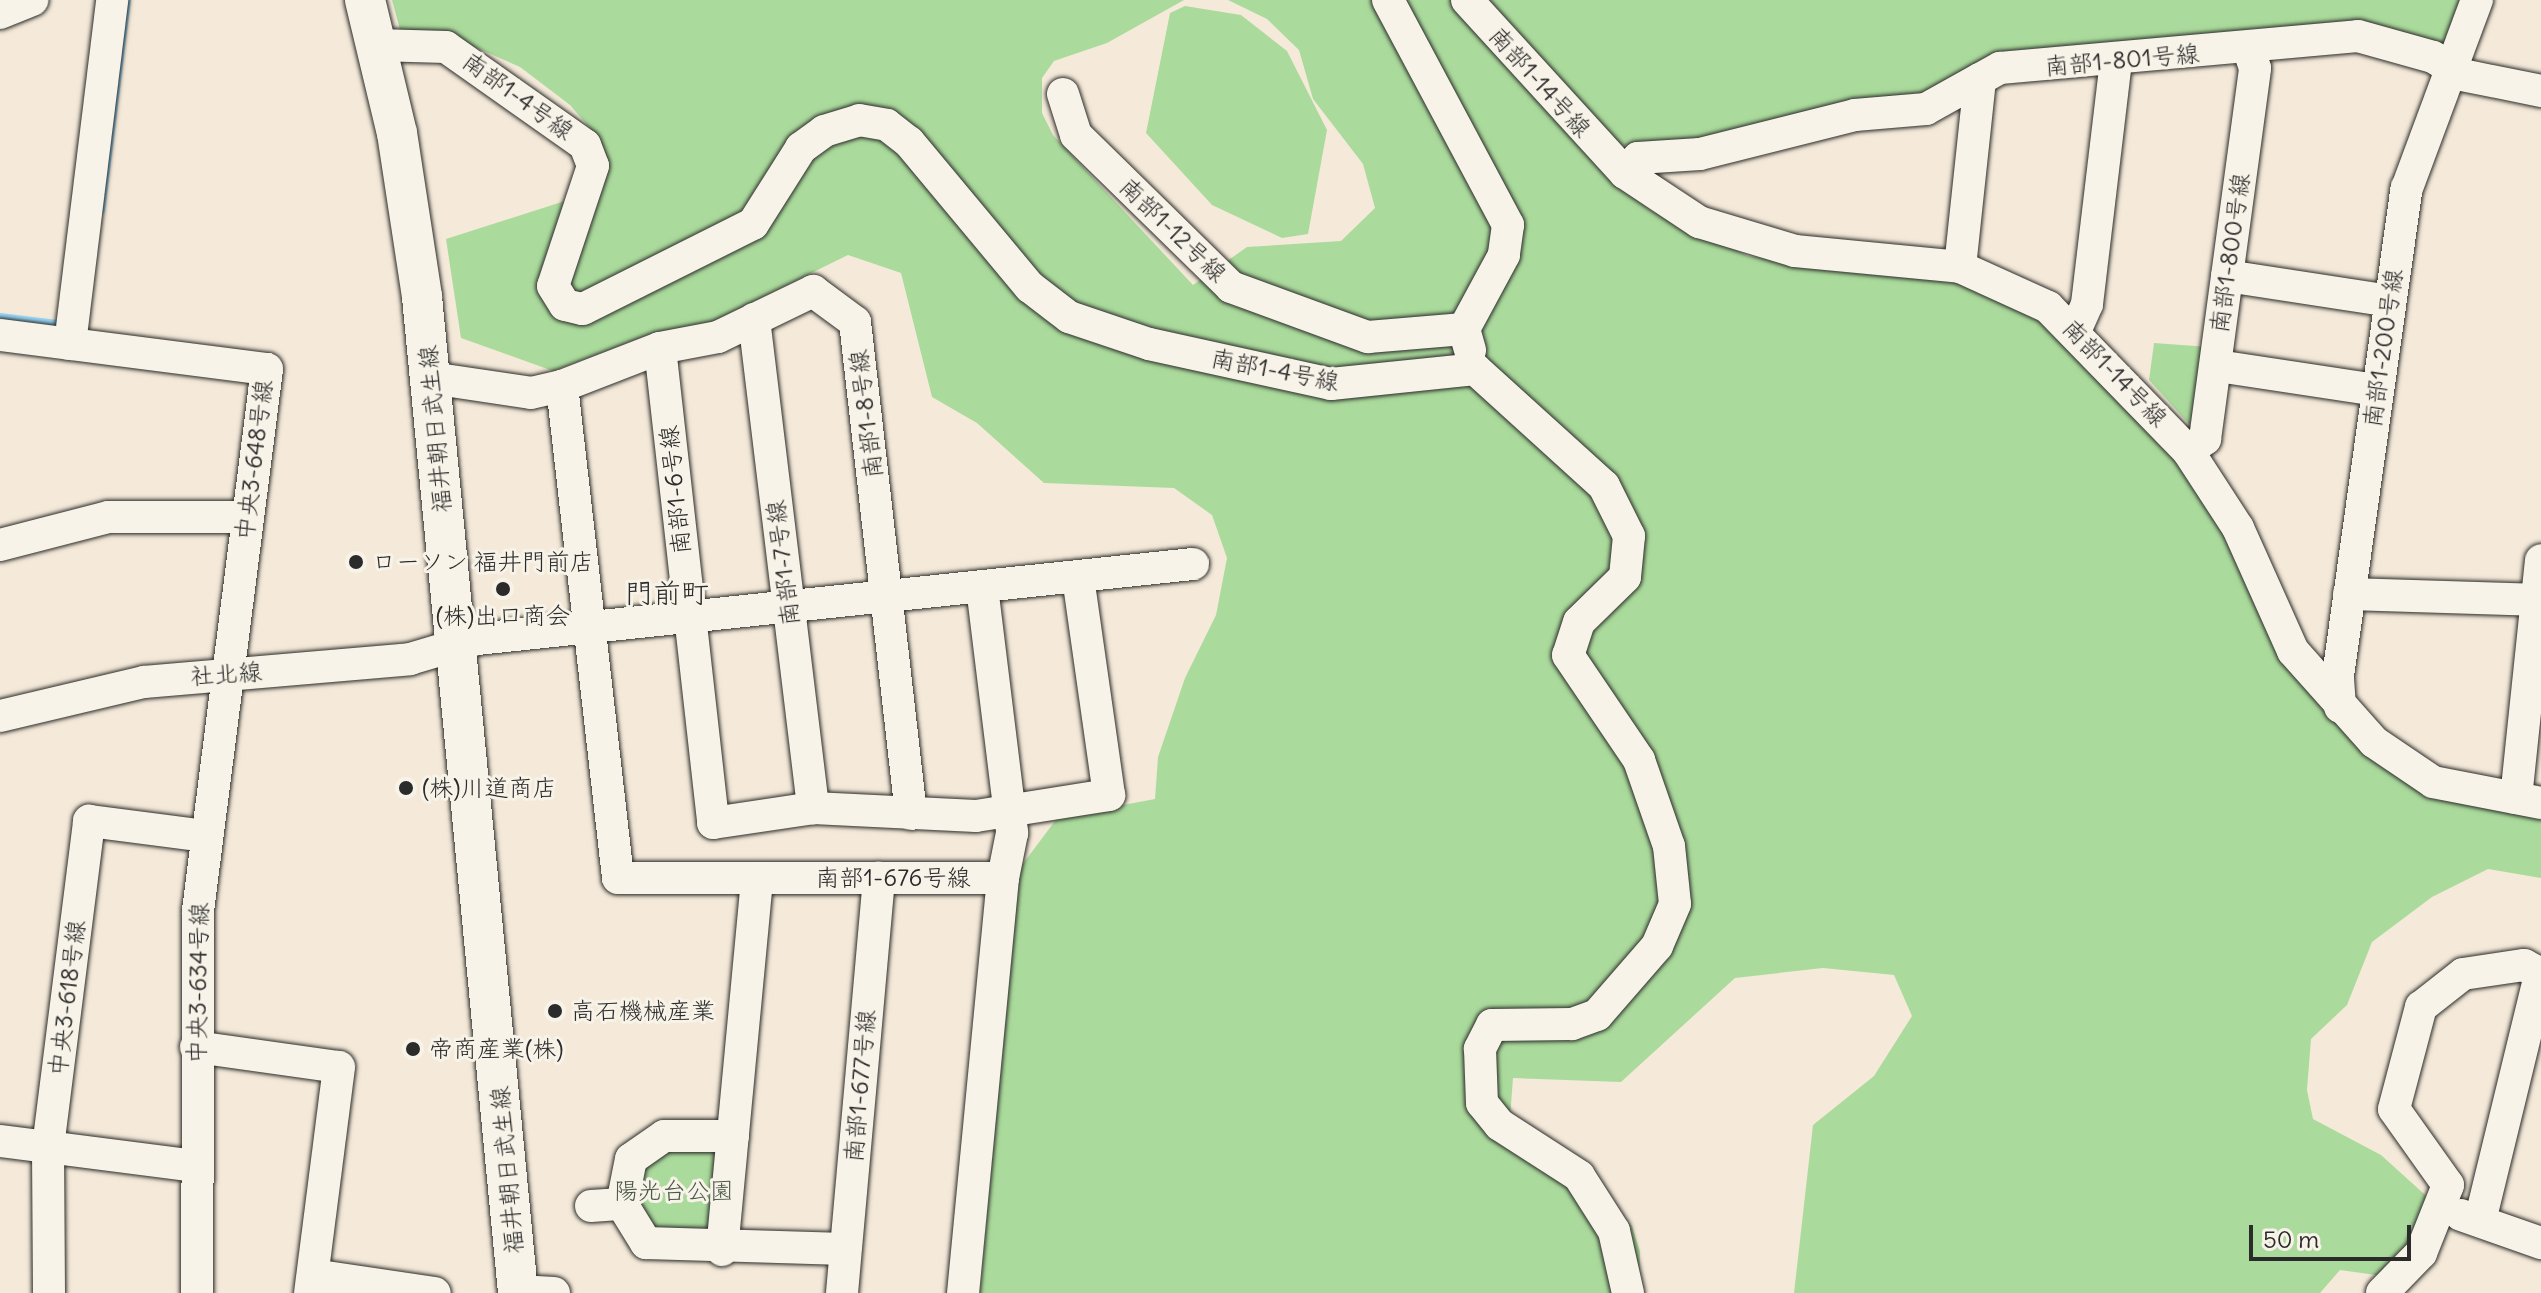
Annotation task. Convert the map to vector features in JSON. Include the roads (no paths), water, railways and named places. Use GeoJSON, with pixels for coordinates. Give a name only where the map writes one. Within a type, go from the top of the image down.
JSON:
{"type":"FeatureCollection","features":[{"type":"Feature","properties":{"kind":"main road","name":"福井朝日武生線"},"geometry":{"type":"LineString","coordinates":[[365,0],[412,221],[431,378],[455,648],[530,1292]]}},
{"type":"Feature","properties":{"kind":"street"},"geometry":{"type":"LineString","coordinates":[[0,13],[32,0]]}},
{"type":"Feature","properties":{"kind":"street"},"geometry":{"type":"LineString","coordinates":[[70,344],[112,0]]}},
{"type":"Feature","properties":{"kind":"street"},"geometry":{"type":"LineString","coordinates":[[1388,0],[1508,225],[1504,255],[1464,329],[1475,369],[1604,486],[1629,536],[1625,577],[1579,622],[1568,655],[1639,760],[1669,846],[1675,904],[1657,946],[1597,1015],[1572,1024],[1492,1025],[1480,1049],[1482,1103],[1500,1125],[1579,1176],[1614,1231],[1628,1293]]}},
{"type":"Feature","properties":{"kind":"street","name":"南部1-14号線"},"geometry":{"type":"LineString","coordinates":[[1467,0],[1625,173],[1699,222],[1757,244],[1960,267],[2008,285],[2076,329],[2188,451],[2238,528],[2293,651],[2340,707],[2420,775],[2453,788],[2528,800]]}},
{"type":"Feature","properties":{"kind":"street","name":"南部1-200号線"},"geometry":{"type":"LineString","coordinates":[[2340,707],[2349,594],[2407,188],[2448,68],[2477,0]]}},
{"type":"Feature","properties":{"kind":"street","name":"南部1-801号線"},"geometry":{"type":"LineString","coordinates":[[1625,173],[1638,158],[1700,154],[1855,115],[1926,109],[2000,68],[2116,61],[2358,36],[2448,68],[2541,91]]}},
{"type":"Feature","properties":{"kind":"street","name":"南部1-4号線"},"geometry":{"type":"LineString","coordinates":[[377,45],[446,47],[585,145],[593,166],[553,286],[565,305],[583,309],[753,224],[801,148],[824,131],[859,120],[887,125],[909,142],[1030,287],[1069,317],[1149,344],[1331,384],[1475,369]]}},
{"type":"Feature","properties":{"kind":"street","name":"南部1-800号線"},"geometry":{"type":"LineString","coordinates":[[2188,451],[2205,439],[2255,68],[2248,48]]}},
{"type":"Feature","properties":{"kind":"street"},"geometry":{"type":"LineString","coordinates":[[2076,329],[2087,304],[2116,61]]}},
{"type":"Feature","properties":{"kind":"street"},"geometry":{"type":"LineString","coordinates":[[1960,267],[1980,79]]}},
{"type":"Feature","properties":{"kind":"street","name":"南部1-12号線"},"geometry":{"type":"LineString","coordinates":[[1063,94],[1076,135],[1231,287],[1368,337],[1464,329]]}},
{"type":"Feature","properties":{"kind":"street"},"geometry":{"type":"LineString","coordinates":[[2227,276],[2390,301]]}},
{"type":"Feature","properties":{"kind":"street","name":"南部1-8号線"},"geometry":{"type":"LineString","coordinates":[[431,378],[531,393],[562,386],[660,348],[718,337],[813,291],[855,322],[911,814]]}},
{"type":"Feature","properties":{"kind":"street","name":"南部1-7号線"},"geometry":{"type":"LineString","coordinates":[[754,319],[813,808]]}},
{"type":"Feature","properties":{"kind":"street","name":"中央3-648号線"},"geometry":{"type":"LineString","coordinates":[[0,335],[267,369],[227,674]]}},
{"type":"Feature","properties":{"kind":"street","name":"南部1-6号線"},"geometry":{"type":"LineString","coordinates":[[660,348],[713,823],[813,808]]}},
{"type":"Feature","properties":{"kind":"street"},"geometry":{"type":"LineString","coordinates":[[2231,368],[2376,390]]}},
{"type":"Feature","properties":{"kind":"street"},"geometry":{"type":"LineString","coordinates":[[562,386],[589,627]]}},
{"type":"Feature","properties":{"kind":"street"},"geometry":{"type":"LineString","coordinates":[[0,545],[108,517],[247,517]]}},
{"type":"Feature","properties":{"kind":"street"},"geometry":{"type":"LineString","coordinates":[[2528,800],[2541,560]]}},
{"type":"Feature","properties":{"kind":"street","name":"社北線"},"geometry":{"type":"LineString","coordinates":[[0,716],[122,685],[410,659],[455,648],[589,627],[1193,564]]}},
{"type":"Feature","properties":{"kind":"street"},"geometry":{"type":"LineString","coordinates":[[813,808],[911,814],[1010,811],[1109,795],[1078,577]]}},
{"type":"Feature","properties":{"kind":"street"},"geometry":{"type":"LineString","coordinates":[[982,587],[1010,811],[1003,878]]}},
{"type":"Feature","properties":{"kind":"street"},"geometry":{"type":"LineString","coordinates":[[2349,594],[2538,600]]}},
{"type":"Feature","properties":{"kind":"street","name":"南部1-676号線"},"geometry":{"type":"LineString","coordinates":[[589,627],[618,878],[1003,878],[963,1293]]}},
{"type":"Feature","properties":{"kind":"street","name":"中央3-634号線"},"geometry":{"type":"LineString","coordinates":[[197,1293],[196,1047],[206,836],[227,674]]}},
{"type":"Feature","properties":{"kind":"street","name":"中央3-618号線"},"geometry":{"type":"LineString","coordinates":[[49,1293],[48,1147],[89,821],[206,836]]}},
{"type":"Feature","properties":{"kind":"street","name":"南部1-677号線"},"geometry":{"type":"LineString","coordinates":[[842,1293],[879,878]]}},
{"type":"Feature","properties":{"kind":"street"},"geometry":{"type":"LineString","coordinates":[[722,1250],[757,879]]}},
{"type":"Feature","properties":{"kind":"street"},"geometry":{"type":"LineString","coordinates":[[2382,1293],[2421,1253],[2442,1210],[2448,1185],[2394,1109],[2421,1007],[2463,974],[2524,965],[2540,974],[2480,1221]]}},
{"type":"Feature","properties":{"kind":"street"},"geometry":{"type":"LineString","coordinates":[[196,1047],[339,1067],[312,1284],[435,1293]]}},
{"type":"Feature","properties":{"kind":"street"},"geometry":{"type":"LineString","coordinates":[[733,1136],[680,1134],[645,1146],[606,1205],[646,1243],[722,1250],[845,1249]]}},
{"type":"Feature","properties":{"kind":"street"},"geometry":{"type":"LineString","coordinates":[[0,1141],[196,1166]]}},
{"type":"Feature","properties":{"kind":"street"},"geometry":{"type":"LineString","coordinates":[[2442,1210],[2541,1243]]}},
{"type":"Feature","properties":{"kind":"waterway"},"geometry":{"type":"LineString","coordinates":[[102,211],[128,0]]}},
{"type":"Feature","properties":{"kind":"waterway"},"geometry":{"type":"LineString","coordinates":[[0,316],[58,323]]}},
{"type":"Feature","properties":{"kind":"place","name":"ローソン 福井門前店"},"geometry":{"type":"Point","coordinates":[356,562]}},
{"type":"Feature","properties":{"kind":"place","name":"(株)出口商会"},"geometry":{"type":"Point","coordinates":[503,589]}},
{"type":"Feature","properties":{"kind":"place","name":"(株)川道商店"},"geometry":{"type":"Point","coordinates":[406,788]}},
{"type":"Feature","properties":{"kind":"place","name":"高石機械産業"},"geometry":{"type":"Point","coordinates":[555,1011]}},
{"type":"Feature","properties":{"kind":"place","name":"帝商産業(株)"},"geometry":{"type":"Point","coordinates":[413,1049]}},
{"type":"Feature","properties":{"kind":"district","name":"門前町"},"geometry":{"type":"Point","coordinates":[667,593]}},
{"type":"Feature","properties":{"kind":"park label","name":"陽光台公園"},"geometry":{"type":"Point","coordinates":[674,1191]}}]}
